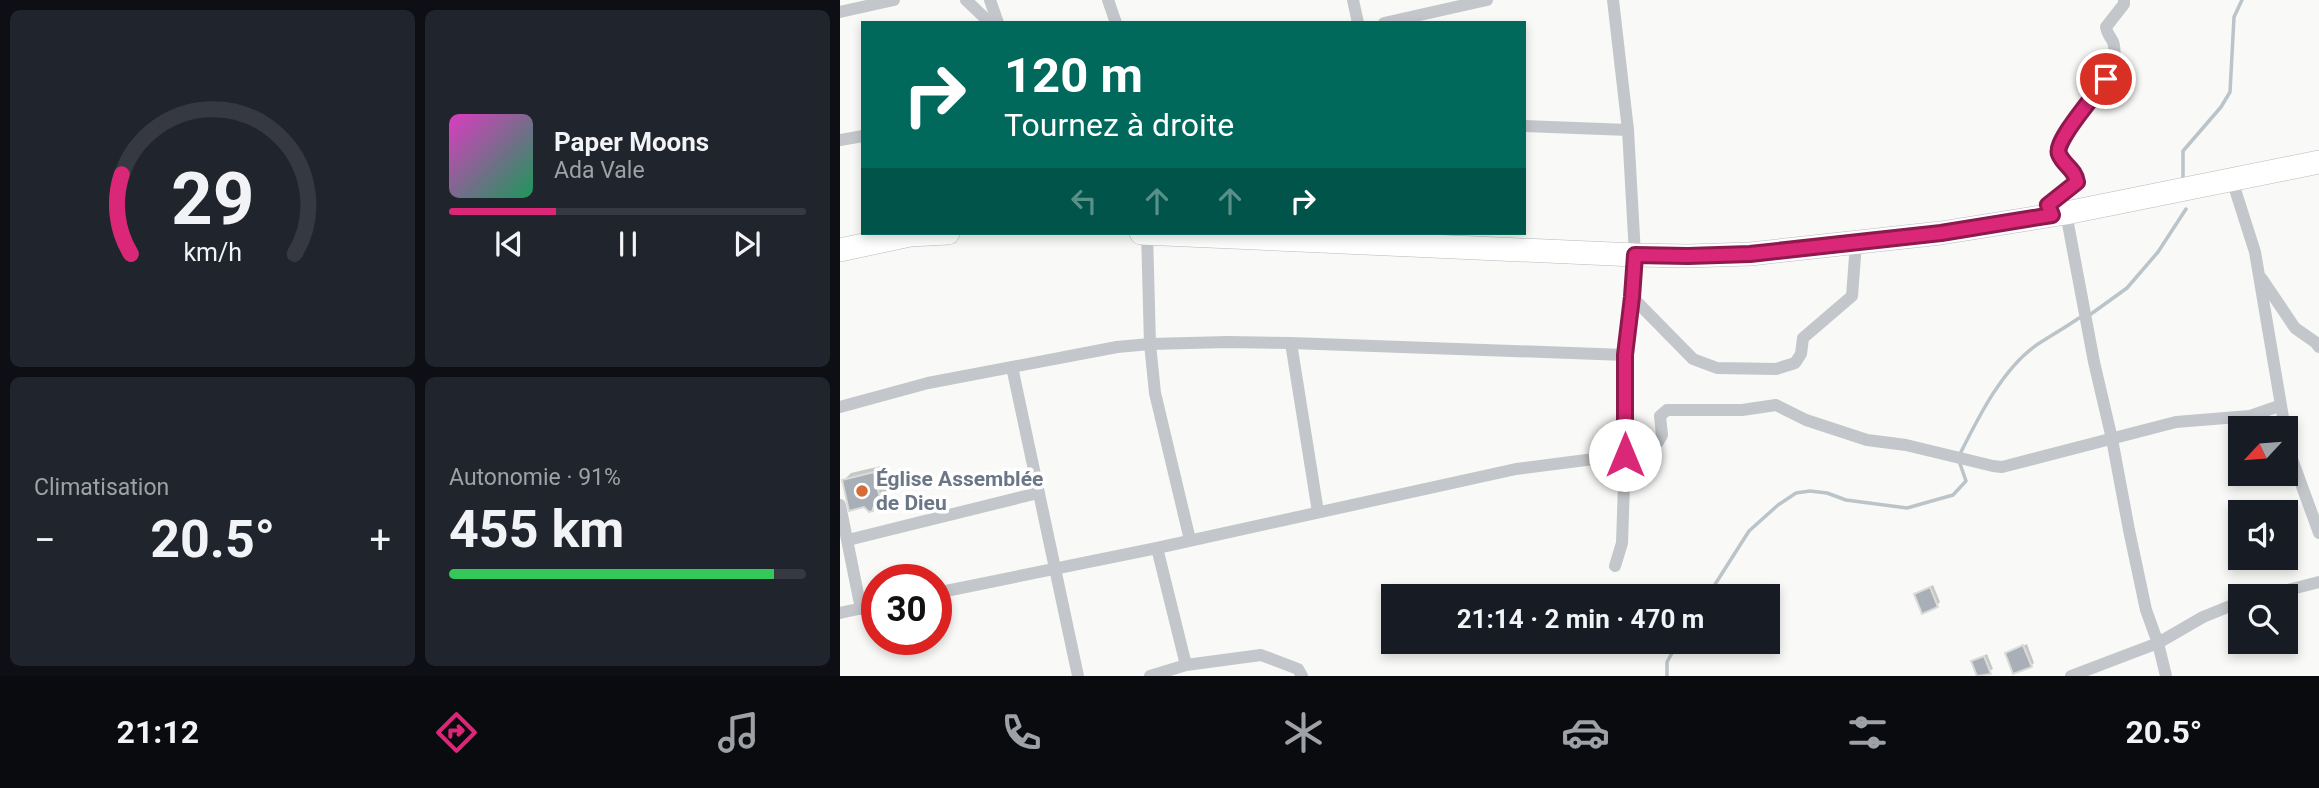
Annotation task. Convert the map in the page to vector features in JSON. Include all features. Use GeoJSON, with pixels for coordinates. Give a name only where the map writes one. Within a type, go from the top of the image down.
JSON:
{"type":"FeatureCollection","features":[{"type":"Feature","properties":{"kind":"highway"},"geometry":{"type":"LineString","coordinates":[[1191,235],[1635,255],[1750,254],[1941,233],[2059,214],[2319,162]]}},
{"type":"Feature","properties":{"kind":"highway"},"geometry":{"type":"LineString","coordinates":[[840,250],[910,235]]}},
{"type":"Feature","properties":{"kind":"street"},"geometry":{"type":"LineString","coordinates":[[840,12],[894,0]]}},
{"type":"Feature","properties":{"kind":"street"},"geometry":{"type":"LineString","coordinates":[[966,0],[988,21]]}},
{"type":"Feature","properties":{"kind":"street"},"geometry":{"type":"LineString","coordinates":[[990,0],[997,21]]}},
{"type":"Feature","properties":{"kind":"street"},"geometry":{"type":"LineString","coordinates":[[1108,0],[1115,21]]}},
{"type":"Feature","properties":{"kind":"street"},"geometry":{"type":"LineString","coordinates":[[1353,0],[1357,21]]}},
{"type":"Feature","properties":{"kind":"street"},"geometry":{"type":"LineString","coordinates":[[1393,21],[1487,0]]}},
{"type":"Feature","properties":{"kind":"street"},"geometry":{"type":"LineString","coordinates":[[1614,0],[1628,130],[1635,255],[1625,355],[1622,543],[1615,566]]}},
{"type":"Feature","properties":{"kind":"street"},"geometry":{"type":"LineString","coordinates":[[2124,0],[2124,4],[2106,27],[2106,33],[2113,43],[2114,66],[2098,92],[2062,138],[2057,150],[2076,173],[2077,182],[2048,205],[2059,214],[2112,439],[2143,597],[2166,676]]}},
{"type":"Feature","properties":{"kind":"street"},"geometry":{"type":"LineString","coordinates":[[1526,126],[1628,130]]}},
{"type":"Feature","properties":{"kind":"street"},"geometry":{"type":"LineString","coordinates":[[840,140],[861,136]]}},
{"type":"Feature","properties":{"kind":"street"},"geometry":{"type":"LineString","coordinates":[[2232,180],[2255,252],[2282,416]]}},
{"type":"Feature","properties":{"kind":"street"},"geometry":{"type":"LineString","coordinates":[[1147,235],[1150,344],[1155,393],[1189,540]]}},
{"type":"Feature","properties":{"kind":"street"},"geometry":{"type":"LineString","coordinates":[[1632,297],[1693,359],[1717,368],[1776,369],[1795,363],[1801,355],[1803,338],[1852,296],[1856,243]]}},
{"type":"Feature","properties":{"kind":"street"},"geometry":{"type":"LineString","coordinates":[[2259,275],[2295,328],[2319,347]]}},
{"type":"Feature","properties":{"kind":"street"},"geometry":{"type":"LineString","coordinates":[[1291,343],[1318,512]]}},
{"type":"Feature","properties":{"kind":"street"},"geometry":{"type":"LineString","coordinates":[[840,407],[928,383],[1116,347],[1150,344],[1291,343],[1625,355]]}},
{"type":"Feature","properties":{"kind":"street"},"geometry":{"type":"LineString","coordinates":[[1012,367],[1078,676]]}},
{"type":"Feature","properties":{"kind":"street"},"geometry":{"type":"LineString","coordinates":[[952,590],[1157,548],[1516,469],[1625,455],[1658,442],[1662,435],[1660,416],[1667,410],[1732,411],[1776,405],[1806,419],[1867,440],[1906,445],[1993,466],[2018,464],[2176,422],[2250,416],[2279,406]]}},
{"type":"Feature","properties":{"kind":"street"},"geometry":{"type":"LineString","coordinates":[[2298,477],[2319,533]]}},
{"type":"Feature","properties":{"kind":"street"},"geometry":{"type":"LineString","coordinates":[[848,541],[1038,493]]}},
{"type":"Feature","properties":{"kind":"street"},"geometry":{"type":"LineString","coordinates":[[840,505],[861,609],[840,613]]}},
{"type":"Feature","properties":{"kind":"street"},"geometry":{"type":"LineString","coordinates":[[1157,548],[1186,665]]}},
{"type":"Feature","properties":{"kind":"street"},"geometry":{"type":"LineString","coordinates":[[2298,587],[2319,582]]}},
{"type":"Feature","properties":{"kind":"street"},"geometry":{"type":"LineString","coordinates":[[2071,676],[2158,643],[2228,606]]}},
{"type":"Feature","properties":{"kind":"street"},"geometry":{"type":"LineString","coordinates":[[1150,676],[1186,665],[1261,655],[1298,668],[1302,676]]}},
{"type":"Feature","properties":{"kind":"building","name":"Église Assemblée de Dieu"},"geometry":{"type":"Polygon","coordinates":[[[874,472],[881,503],[876,504],[877,507],[869,512],[864,507],[849,511],[842,480],[874,472]]]}},
{"type":"Feature","properties":{"kind":"building"},"geometry":{"type":"Polygon","coordinates":[[[1930,587],[1938,607],[1922,614],[1914,594],[1930,587]]]}},
{"type":"Feature","properties":{"kind":"building"},"geometry":{"type":"Polygon","coordinates":[[[2023,645],[2032,667],[2013,674],[2005,653],[2023,645]]]}},
{"type":"Feature","properties":{"kind":"building"},"geometry":{"type":"Polygon","coordinates":[[[1984,656],[1991,674],[1977,676],[1971,661],[1984,656]]]}},
{"type":"Feature","properties":{"kind":"waterway"},"geometry":{"type":"LineString","coordinates":[[2183,182],[2183,151],[2221,107],[2230,92],[2234,17],[2242,0]]}},
{"type":"Feature","properties":{"kind":"waterway"},"geometry":{"type":"LineString","coordinates":[[2091,314],[2127,288],[2158,252],[2186,209]]}},
{"type":"Feature","properties":{"kind":"waterway"},"geometry":{"type":"LineString","coordinates":[[1715,584],[1749,531],[1796,493],[1827,493],[1846,500],[1907,508],[1953,495],[1966,481],[1958,458],[2002,381],[2025,354],[2079,318]]}},
{"type":"Feature","properties":{"kind":"waterway"},"geometry":{"type":"LineString","coordinates":[[1667,676],[1667,662],[1671,654]]}},
{"type":"Feature","properties":{"kind":"place","name":"Église Assemblée de Dieu"},"geometry":{"type":"Point","coordinates":[862,491]}},
{"type":"Feature","properties":{"kind":"route"},"geometry":{"type":"LineString","coordinates":[[1625,455],[1625,355],[1635,255],[1750,254],[1941,233],[2052,215],[2048,205],[2077,182],[2076,173],[2057,150],[2062,138],[2106,79]]}}]}
